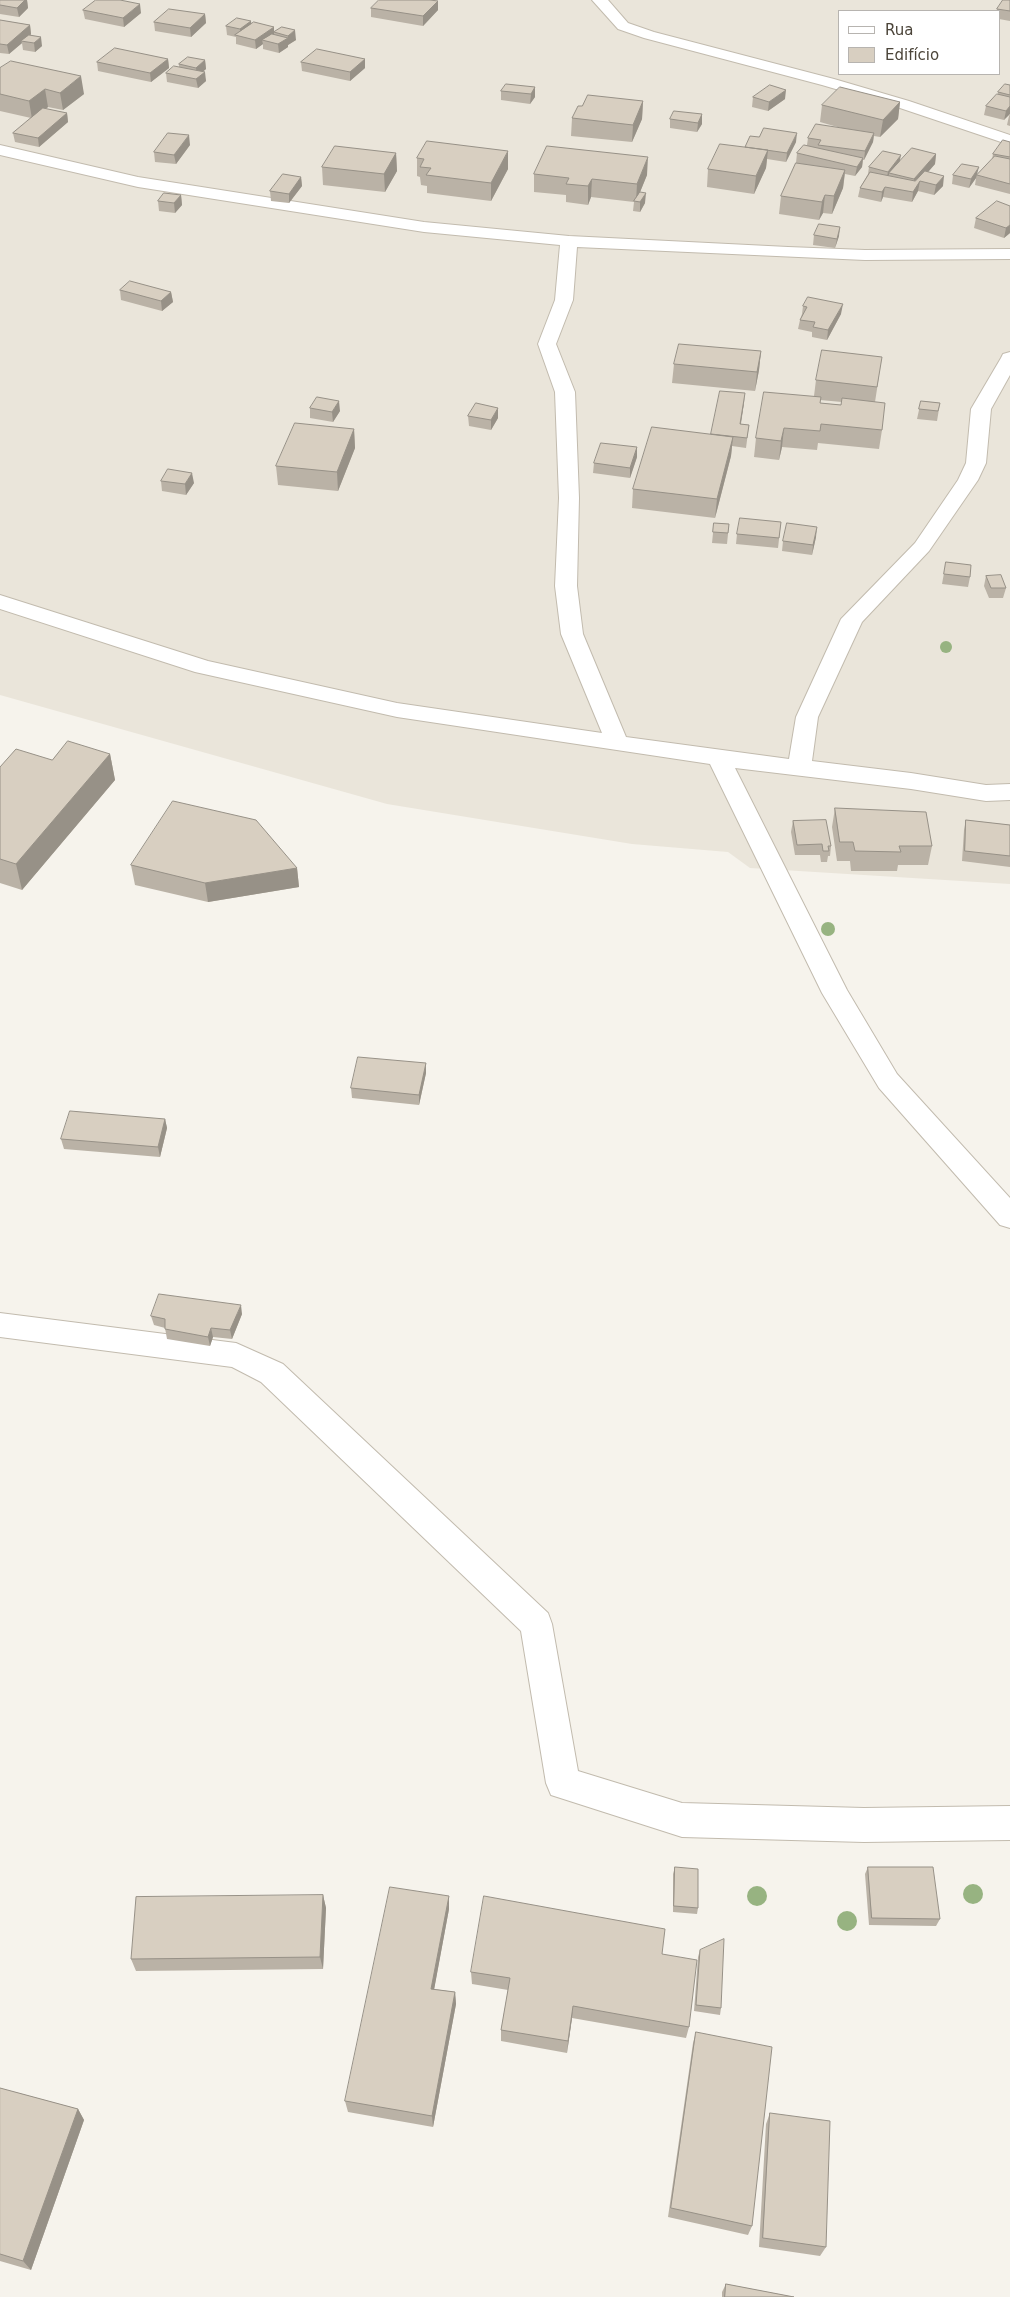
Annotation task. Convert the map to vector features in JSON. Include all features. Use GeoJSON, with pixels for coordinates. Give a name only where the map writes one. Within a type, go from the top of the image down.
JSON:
{"type":"FeatureCollection","features":[{"type":"Feature","properties":{"kind":"street"},"geometry":{"type":"LineString","coordinates":[[600,0],[623,26],[649,35],[884,98],[1010,140]]}},
{"type":"Feature","properties":{"kind":"street"},"geometry":{"type":"LineString","coordinates":[[0,150],[138,182],[424,227],[482,231],[570,241],[865,255],[1010,254]]}},
{"type":"Feature","properties":{"kind":"street"},"geometry":{"type":"LineString","coordinates":[[570,241],[564,300],[547,344],[565,392],[569,498],[566,586],[572,634],[618,744]]}},
{"type":"Feature","properties":{"kind":"street"},"geometry":{"type":"LineString","coordinates":[[799,767],[807,717],[852,619],[922,547],[968,480],[976,463],[981,409],[1010,358]]}},
{"type":"Feature","properties":{"kind":"street"},"geometry":{"type":"LineString","coordinates":[[0,602],[203,668],[397,710],[719,758],[986,793],[1010,792]]}},
{"type":"Feature","properties":{"kind":"street"},"geometry":{"type":"LineString","coordinates":[[719,758],[835,993],[888,1081],[1010,1217]]}},
{"type":"Feature","properties":{"kind":"street"},"geometry":{"type":"LineString","coordinates":[[0,1325],[200,1352],[236,1355],[272,1373],[536,1624],[564,1783],[682,1820],[864,1825],[1010,1822]]}},
{"type":"Feature","properties":{"kind":"shaded area"},"geometry":{"type":"Polygon","coordinates":[[[0,0],[1010,0],[1010,884],[750,868],[728,852],[632,844],[387,804],[0,695],[0,0]]]}},
{"type":"Feature","properties":{"kind":"building"},"geometry":{"type":"Polygon","coordinates":[[[0,0],[25,0],[17,8],[0,5],[0,0]]]}},
{"type":"Feature","properties":{"kind":"building"},"geometry":{"type":"Polygon","coordinates":[[[96,0],[120,0],[140,4],[123,18],[83,10],[96,0]]]}},
{"type":"Feature","properties":{"kind":"building"},"geometry":{"type":"Polygon","coordinates":[[[379,0],[438,1],[423,16],[371,8],[379,0]]]}},
{"type":"Feature","properties":{"kind":"building"},"geometry":{"type":"Polygon","coordinates":[[[1003,0],[1010,0],[1010,11],[997,9],[1003,0]]]}},
{"type":"Feature","properties":{"kind":"building"},"geometry":{"type":"Polygon","coordinates":[[[169,9],[205,14],[190,28],[154,22],[169,9]]]}},
{"type":"Feature","properties":{"kind":"building"},"geometry":{"type":"Polygon","coordinates":[[[237,18],[251,21],[240,29],[226,26],[237,18]]]}},
{"type":"Feature","properties":{"kind":"building"},"geometry":{"type":"Polygon","coordinates":[[[0,20],[30,25],[7,45],[0,44],[0,20]]]}},
{"type":"Feature","properties":{"kind":"building"},"geometry":{"type":"Polygon","coordinates":[[[254,22],[274,27],[255,40],[235,35],[254,22]]]}},
{"type":"Feature","properties":{"kind":"building"},"geometry":{"type":"Polygon","coordinates":[[[282,27],[295,30],[288,36],[274,32],[282,27]]]}},
{"type":"Feature","properties":{"kind":"building"},"geometry":{"type":"Polygon","coordinates":[[[272,34],[288,38],[278,44],[262,40],[272,34]]]}},
{"type":"Feature","properties":{"kind":"building"},"geometry":{"type":"Polygon","coordinates":[[[29,35],[41,37],[34,43],[21,41],[29,35]]]}},
{"type":"Feature","properties":{"kind":"building"},"geometry":{"type":"Polygon","coordinates":[[[115,48],[168,59],[150,73],[97,62],[115,48]]]}},
{"type":"Feature","properties":{"kind":"building"},"geometry":{"type":"Polygon","coordinates":[[[317,49],[365,59],[350,72],[301,62],[317,49]]]}},
{"type":"Feature","properties":{"kind":"building"},"geometry":{"type":"Polygon","coordinates":[[[188,57],[205,60],[196,68],[179,64],[188,57]]]}},
{"type":"Feature","properties":{"kind":"building"},"geometry":{"type":"Polygon","coordinates":[[[11,61],[81,76],[60,93],[45,89],[29,101],[0,94],[0,68],[11,61]]]}},
{"type":"Feature","properties":{"kind":"building"},"geometry":{"type":"Polygon","coordinates":[[[174,66],[205,72],[196,79],[166,73],[174,66]]]}},
{"type":"Feature","properties":{"kind":"building"},"geometry":{"type":"Polygon","coordinates":[[[506,84],[535,87],[531,94],[501,91],[506,84]]]}},
{"type":"Feature","properties":{"kind":"building"},"geometry":{"type":"Polygon","coordinates":[[[1005,84],[1010,85],[1010,95],[998,92],[1005,84]]]}},
{"type":"Feature","properties":{"kind":"building"},"geometry":{"type":"Polygon","coordinates":[[[770,85],[786,90],[769,102],[753,97],[770,85]]]}},
{"type":"Feature","properties":{"kind":"building"},"geometry":{"type":"Polygon","coordinates":[[[840,87],[900,102],[883,120],[822,105],[840,87]]]}},
{"type":"Feature","properties":{"kind":"building"},"geometry":{"type":"Polygon","coordinates":[[[997,94],[1010,97],[1010,106],[1006,111],[986,106],[997,94]]]}},
{"type":"Feature","properties":{"kind":"building"},"geometry":{"type":"Polygon","coordinates":[[[588,95],[643,101],[633,125],[572,118],[578,106],[582,106],[588,95]]]}},
{"type":"Feature","properties":{"kind":"building"},"geometry":{"type":"Polygon","coordinates":[[[43,108],[67,113],[38,138],[13,133],[43,108]]]}},
{"type":"Feature","properties":{"kind":"building"},"geometry":{"type":"Polygon","coordinates":[[[674,111],[702,114],[698,123],[670,119],[674,111]]]}},
{"type":"Feature","properties":{"kind":"building"},"geometry":{"type":"Polygon","coordinates":[[[816,124],[874,133],[865,151],[818,145],[821,140],[808,138],[816,124]]]}},
{"type":"Feature","properties":{"kind":"building"},"geometry":{"type":"Polygon","coordinates":[[[764,128],[797,133],[787,153],[745,147],[750,136],[759,137],[764,128]]]}},
{"type":"Feature","properties":{"kind":"building"},"geometry":{"type":"Polygon","coordinates":[[[168,133],[189,135],[174,155],[154,152],[168,133]]]}},
{"type":"Feature","properties":{"kind":"building"},"geometry":{"type":"Polygon","coordinates":[[[1003,140],[1010,142],[1010,157],[993,154],[1003,140]]]}},
{"type":"Feature","properties":{"kind":"building"},"geometry":{"type":"Polygon","coordinates":[[[427,141],[508,151],[491,183],[426,175],[431,168],[420,167],[424,159],[417,158],[427,141]]]}},
{"type":"Feature","properties":{"kind":"building"},"geometry":{"type":"Polygon","coordinates":[[[720,144],[768,150],[756,176],[708,169],[720,144]]]}},
{"type":"Feature","properties":{"kind":"building"},"geometry":{"type":"Polygon","coordinates":[[[804,145],[863,158],[857,167],[797,153],[804,145]]]}},
{"type":"Feature","properties":{"kind":"building"},"geometry":{"type":"Polygon","coordinates":[[[335,146],[396,153],[384,174],[322,167],[335,146]]]}},
{"type":"Feature","properties":{"kind":"building"},"geometry":{"type":"Polygon","coordinates":[[[547,146],[648,157],[637,184],[592,179],[588,186],[566,184],[569,178],[534,174],[547,146]]]}},
{"type":"Feature","properties":{"kind":"building"},"geometry":{"type":"Polygon","coordinates":[[[912,148],[936,154],[914,179],[889,173],[912,148]]]}},
{"type":"Feature","properties":{"kind":"building"},"geometry":{"type":"Polygon","coordinates":[[[883,151],[901,155],[888,172],[869,167],[883,151]]]}},
{"type":"Feature","properties":{"kind":"building"},"geometry":{"type":"Polygon","coordinates":[[[995,156],[1010,159],[1010,184],[977,175],[995,156]]]}},
{"type":"Feature","properties":{"kind":"building"},"geometry":{"type":"Polygon","coordinates":[[[796,163],[845,170],[834,196],[825,195],[822,202],[781,196],[796,163]]]}},
{"type":"Feature","properties":{"kind":"building"},"geometry":{"type":"Polygon","coordinates":[[[962,164],[979,167],[971,179],[953,175],[962,164]]]}},
{"type":"Feature","properties":{"kind":"building"},"geometry":{"type":"Polygon","coordinates":[[[925,171],[944,176],[936,185],[920,181],[913,192],[885,187],[882,192],[860,188],[870,172],[915,181],[925,171]]]}},
{"type":"Feature","properties":{"kind":"building"},"geometry":{"type":"Polygon","coordinates":[[[283,174],[301,177],[289,194],[270,191],[283,174]]]}},
{"type":"Feature","properties":{"kind":"building"},"geometry":{"type":"Polygon","coordinates":[[[640,192],[646,193],[640,202],[634,201],[640,192]]]}},
{"type":"Feature","properties":{"kind":"building"},"geometry":{"type":"Polygon","coordinates":[[[164,193],[181,195],[174,203],[158,201],[164,193]]]}},
{"type":"Feature","properties":{"kind":"building"},"geometry":{"type":"Polygon","coordinates":[[[997,201],[1010,206],[1010,225],[1006,228],[976,218],[997,201]]]}},
{"type":"Feature","properties":{"kind":"building"},"geometry":{"type":"Polygon","coordinates":[[[819,224],[840,227],[837,239],[814,235],[819,224]]]}},
{"type":"Feature","properties":{"kind":"building"},"geometry":{"type":"Polygon","coordinates":[[[130,281],[171,292],[161,301],[120,290],[130,281]]]}},
{"type":"Feature","properties":{"kind":"building"},"geometry":{"type":"Polygon","coordinates":[[[808,297],[843,304],[828,330],[813,327],[815,322],[800,320],[807,307],[803,306],[808,297]]]}},
{"type":"Feature","properties":{"kind":"building"},"geometry":{"type":"Polygon","coordinates":[[[679,344],[761,351],[757,372],[674,364],[679,344]]]}},
{"type":"Feature","properties":{"kind":"building"},"geometry":{"type":"Polygon","coordinates":[[[822,350],[882,357],[877,387],[816,380],[822,350]]]}},
{"type":"Feature","properties":{"kind":"building"},"geometry":{"type":"Polygon","coordinates":[[[720,391],[745,393],[740,424],[749,425],[747,438],[711,434],[720,391]]]}},
{"type":"Feature","properties":{"kind":"building"},"geometry":{"type":"Polygon","coordinates":[[[764,392],[821,397],[820,403],[841,405],[842,398],[885,403],[882,430],[821,424],[820,431],[784,428],[781,441],[756,438],[764,392]]]}},
{"type":"Feature","properties":{"kind":"building"},"geometry":{"type":"Polygon","coordinates":[[[317,397],[339,401],[332,412],[310,408],[317,397]]]}},
{"type":"Feature","properties":{"kind":"building"},"geometry":{"type":"Polygon","coordinates":[[[921,401],[940,403],[938,411],[919,409],[921,401]]]}},
{"type":"Feature","properties":{"kind":"building"},"geometry":{"type":"Polygon","coordinates":[[[476,403],[498,408],[491,420],[468,416],[476,403]]]}},
{"type":"Feature","properties":{"kind":"building"},"geometry":{"type":"Polygon","coordinates":[[[295,423],[354,429],[337,472],[276,466],[295,423]]]}},
{"type":"Feature","properties":{"kind":"building"},"geometry":{"type":"Polygon","coordinates":[[[652,427],[733,437],[717,499],[633,489],[652,427]]]}},
{"type":"Feature","properties":{"kind":"building"},"geometry":{"type":"Polygon","coordinates":[[[601,443],[637,447],[630,468],[594,463],[601,443]]]}},
{"type":"Feature","properties":{"kind":"building"},"geometry":{"type":"Polygon","coordinates":[[[168,469],[192,473],[185,484],[161,481],[168,469]]]}},
{"type":"Feature","properties":{"kind":"building"},"geometry":{"type":"Polygon","coordinates":[[[740,518],[781,522],[779,538],[737,534],[740,518]]]}},
{"type":"Feature","properties":{"kind":"building"},"geometry":{"type":"Polygon","coordinates":[[[714,523],[729,524],[728,533],[713,532],[714,523]]]}},
{"type":"Feature","properties":{"kind":"building"},"geometry":{"type":"Polygon","coordinates":[[[787,523],[817,527],[813,545],[783,541],[787,523]]]}},
{"type":"Feature","properties":{"kind":"building"},"geometry":{"type":"Polygon","coordinates":[[[946,562],[971,565],[970,577],[944,574],[946,562]]]}},
{"type":"Feature","properties":{"kind":"building"},"geometry":{"type":"Polygon","coordinates":[[[1001,575],[1006,588],[991,588],[986,576],[1001,575]]]}},
{"type":"Feature","properties":{"kind":"building"},"geometry":{"type":"Polygon","coordinates":[[[68,741],[110,754],[16,864],[0,859],[0,767],[16,749],[52,760],[68,741]]]}},
{"type":"Feature","properties":{"kind":"building"},"geometry":{"type":"Polygon","coordinates":[[[173,801],[256,820],[297,868],[205,883],[131,865],[173,801]]]}},
{"type":"Feature","properties":{"kind":"building"},"geometry":{"type":"Polygon","coordinates":[[[835,808],[926,812],[932,846],[899,846],[901,852],[855,851],[853,842],[840,842],[835,808]]]}},
{"type":"Feature","properties":{"kind":"building"},"geometry":{"type":"Polygon","coordinates":[[[826,820],[831,846],[828,846],[829,851],[823,851],[822,844],[797,845],[793,821],[826,820]]]}},
{"type":"Feature","properties":{"kind":"building"},"geometry":{"type":"Polygon","coordinates":[[[966,820],[1010,825],[1010,856],[965,851],[966,820]]]}},
{"type":"Feature","properties":{"kind":"building"},"geometry":{"type":"Polygon","coordinates":[[[358,1057],[426,1063],[419,1095],[351,1088],[358,1057]]]}},
{"type":"Feature","properties":{"kind":"building"},"geometry":{"type":"Polygon","coordinates":[[[70,1111],[165,1119],[158,1147],[61,1139],[70,1111]]]}},
{"type":"Feature","properties":{"kind":"building"},"geometry":{"type":"Polygon","coordinates":[[[159,1294],[241,1305],[230,1330],[211,1328],[208,1337],[165,1329],[165,1319],[151,1316],[159,1294]]]}},
{"type":"Feature","properties":{"kind":"building"},"geometry":{"type":"Polygon","coordinates":[[[675,1867],[698,1869],[698,1908],[674,1906],[675,1867]]]}},
{"type":"Feature","properties":{"kind":"building"},"geometry":{"type":"Polygon","coordinates":[[[868,1867],[933,1867],[940,1919],[872,1918],[868,1867]]]}},
{"type":"Feature","properties":{"kind":"building"},"geometry":{"type":"Polygon","coordinates":[[[390,1887],[449,1896],[431,1989],[455,1992],[432,2116],[345,2101],[390,1887]]]}},
{"type":"Feature","properties":{"kind":"building"},"geometry":{"type":"Polygon","coordinates":[[[323,1895],[320,1957],[131,1959],[136,1897],[323,1895]]]}},
{"type":"Feature","properties":{"kind":"building"},"geometry":{"type":"Polygon","coordinates":[[[484,1896],[665,1929],[662,1954],[697,1960],[689,2027],[573,2006],[568,2041],[501,2030],[510,1978],[471,1972],[484,1896]]]}},
{"type":"Feature","properties":{"kind":"building"},"geometry":{"type":"Polygon","coordinates":[[[724,1939],[721,2008],[696,2005],[700,1950],[724,1939]]]}},
{"type":"Feature","properties":{"kind":"building"},"geometry":{"type":"Polygon","coordinates":[[[696,2032],[772,2047],[752,2226],[671,2208],[696,2032]]]}},
{"type":"Feature","properties":{"kind":"building"},"geometry":{"type":"Polygon","coordinates":[[[0,2088],[78,2109],[23,2261],[0,2254],[0,2088]]]}},
{"type":"Feature","properties":{"kind":"building"},"geometry":{"type":"Polygon","coordinates":[[[770,2113],[830,2121],[826,2247],[763,2238],[770,2113]]]}},
{"type":"Feature","properties":{"kind":"building"},"geometry":{"type":"Polygon","coordinates":[[[726,2284],[794,2297],[725,2297],[726,2284]]]}}]}
